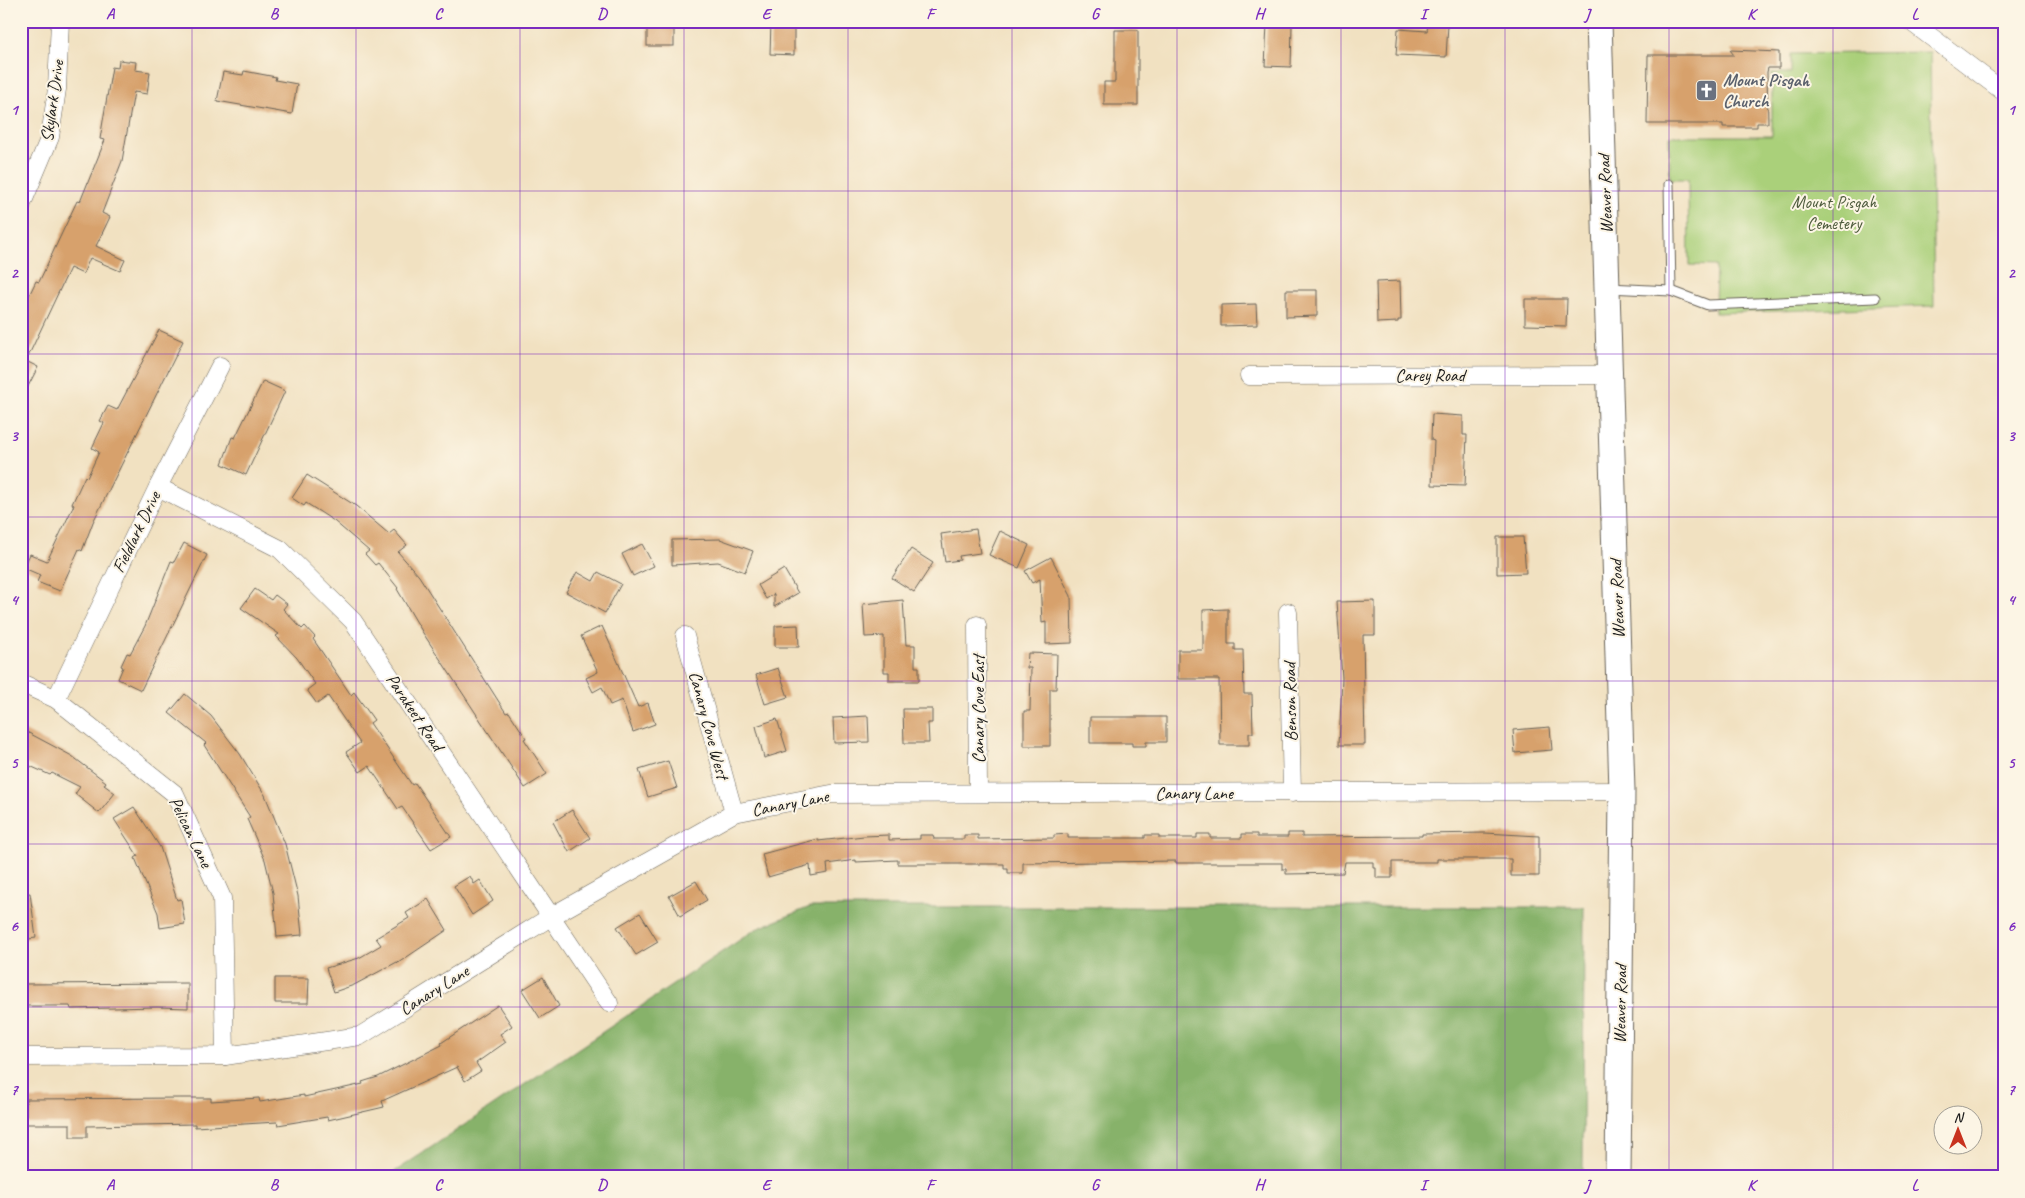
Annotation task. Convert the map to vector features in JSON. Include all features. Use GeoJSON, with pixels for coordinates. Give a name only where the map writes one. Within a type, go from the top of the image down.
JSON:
{"type":"FeatureCollection","features":[{"type":"Feature","properties":{"kind":"main road","name":"Weaver Road"},"geometry":{"type":"LineString","coordinates":[[1599,21],[1622,791],[1618,1177]]}},
{"type":"Feature","properties":{"kind":"street","name":"Skylark Drive"},"geometry":{"type":"LineString","coordinates":[[21,206],[50,137],[57,89],[60,21]]}},
{"type":"Feature","properties":{"kind":"street"},"geometry":{"type":"LineString","coordinates":[[1910,21],[2004,92]]}},
{"type":"Feature","properties":{"kind":"street","name":"Fieldlark Drive"},"geometry":{"type":"LineString","coordinates":[[56,699],[158,487],[220,366]]}},
{"type":"Feature","properties":{"kind":"street","name":"Carey Road"},"geometry":{"type":"LineString","coordinates":[[1250,376],[1611,375]]}},
{"type":"Feature","properties":{"kind":"street","name":"Parakeet Road"},"geometry":{"type":"LineString","coordinates":[[158,487],[280,549],[353,622],[609,1003]]}},
{"type":"Feature","properties":{"kind":"street","name":"Benson Road"},"geometry":{"type":"LineString","coordinates":[[1288,612],[1292,793]]}},
{"type":"Feature","properties":{"kind":"street","name":"Canary Cove East"},"geometry":{"type":"LineString","coordinates":[[977,625],[978,792]]}},
{"type":"Feature","properties":{"kind":"street","name":"Canary Cove West"},"geometry":{"type":"LineString","coordinates":[[685,636],[734,814]]}},
{"type":"Feature","properties":{"kind":"street","name":"Pelican Lane"},"geometry":{"type":"LineString","coordinates":[[21,683],[56,699],[175,794],[222,898],[225,1056]]}},
{"type":"Feature","properties":{"kind":"street","name":"Canary Lane"},"geometry":{"type":"LineString","coordinates":[[21,1057],[225,1056],[360,1036],[552,916],[734,814],[831,794],[1622,791]]}},
{"type":"Feature","properties":{"kind":"lane"},"geometry":{"type":"LineString","coordinates":[[1669,184],[1671,291]]}},
{"type":"Feature","properties":{"kind":"lane"},"geometry":{"type":"LineString","coordinates":[[1608,288],[1671,291],[1708,305],[1875,298]]}},
{"type":"Feature","properties":{"kind":"green space","name":"Mount Pisgah Cemetery"},"geometry":{"type":"Polygon","coordinates":[[[1930,52],[1934,306],[1715,313],[1716,266],[1689,265],[1688,179],[1670,179],[1669,136],[1772,136],[1772,73],[1791,73],[1791,54],[1930,52]]]}},
{"type":"Feature","properties":{"kind":"green space"},"geometry":{"type":"Polygon","coordinates":[[[810,907],[1584,907],[1583,1177],[387,1177],[756,929],[810,907]]]}},
{"type":"Feature","properties":{"kind":"building"},"geometry":{"type":"Polygon","coordinates":[[[771,22],[794,23],[794,55],[770,54],[771,22]]]}},
{"type":"Feature","properties":{"kind":"building"},"geometry":{"type":"Polygon","coordinates":[[[647,23],[674,23],[674,46],[647,46],[647,23]]]}},
{"type":"Feature","properties":{"kind":"building"},"geometry":{"type":"Polygon","coordinates":[[[1267,24],[1292,25],[1291,67],[1265,66],[1267,24]]]}},
{"type":"Feature","properties":{"kind":"building"},"geometry":{"type":"Polygon","coordinates":[[[1428,24],[1448,25],[1446,57],[1396,55],[1398,29],[1427,31],[1428,24]]]}},
{"type":"Feature","properties":{"kind":"building"},"geometry":{"type":"Polygon","coordinates":[[[1115,30],[1138,30],[1138,105],[1104,105],[1104,82],[1115,82],[1115,30]]]}},
{"type":"Feature","properties":{"kind":"building","name":"Mount Pisgah Church"},"geometry":{"type":"Polygon","coordinates":[[[1730,50],[1779,52],[1779,68],[1768,68],[1767,72],[1768,123],[1757,123],[1757,127],[1723,127],[1723,124],[1647,124],[1648,55],[1734,55],[1730,50]]]}},
{"type":"Feature","properties":{"kind":"building"},"geometry":{"type":"Polygon","coordinates":[[[119,60],[136,62],[135,70],[150,72],[147,94],[134,92],[122,161],[102,213],[110,217],[96,246],[125,260],[120,271],[90,258],[83,274],[70,268],[26,361],[38,367],[21,400],[21,312],[36,281],[39,282],[77,201],[80,202],[105,140],[100,139],[112,67],[118,68],[119,60]]]}},
{"type":"Feature","properties":{"kind":"building"},"geometry":{"type":"Polygon","coordinates":[[[244,71],[276,77],[275,80],[297,84],[292,114],[217,101],[223,72],[243,75],[244,71]]]}},
{"type":"Feature","properties":{"kind":"building"},"geometry":{"type":"Polygon","coordinates":[[[1400,281],[1401,320],[1398,320],[1398,322],[1377,323],[1376,282],[1400,281]]]}},
{"type":"Feature","properties":{"kind":"building"},"geometry":{"type":"Polygon","coordinates":[[[1286,290],[1317,290],[1317,316],[1286,317],[1286,290]]]}},
{"type":"Feature","properties":{"kind":"building"},"geometry":{"type":"Polygon","coordinates":[[[1525,299],[1567,299],[1566,326],[1525,325],[1525,299]]]}},
{"type":"Feature","properties":{"kind":"building"},"geometry":{"type":"Polygon","coordinates":[[[1256,304],[1257,325],[1221,326],[1221,305],[1256,304]]]}},
{"type":"Feature","properties":{"kind":"building"},"geometry":{"type":"Polygon","coordinates":[[[159,330],[183,341],[93,522],[82,551],[79,549],[60,591],[37,582],[40,575],[24,568],[30,554],[47,561],[74,505],[72,504],[85,476],[87,478],[99,452],[92,448],[104,423],[100,421],[108,406],[117,410],[159,330]]]}},
{"type":"Feature","properties":{"kind":"building"},"geometry":{"type":"Polygon","coordinates":[[[263,381],[285,391],[246,475],[222,464],[232,437],[235,438],[263,381]]]}},
{"type":"Feature","properties":{"kind":"building"},"geometry":{"type":"Polygon","coordinates":[[[1432,414],[1463,416],[1463,435],[1467,435],[1465,486],[1432,485],[1434,441],[1431,440],[1432,414]]]}},
{"type":"Feature","properties":{"kind":"building"},"geometry":{"type":"Polygon","coordinates":[[[307,475],[356,506],[389,534],[394,530],[407,545],[398,552],[419,576],[506,713],[509,712],[526,738],[524,739],[547,774],[525,788],[423,633],[398,588],[378,563],[375,565],[365,554],[369,551],[334,521],[306,503],[304,506],[292,498],[307,475]]]}},
{"type":"Feature","properties":{"kind":"building"},"geometry":{"type":"Polygon","coordinates":[[[976,529],[980,553],[959,556],[960,560],[945,562],[941,534],[976,529]]]}},
{"type":"Feature","properties":{"kind":"building"},"geometry":{"type":"Polygon","coordinates":[[[1000,531],[1029,545],[1019,568],[989,555],[1000,531]]]}},
{"type":"Feature","properties":{"kind":"building"},"geometry":{"type":"Polygon","coordinates":[[[1497,537],[1523,537],[1526,573],[1497,574],[1497,537]]]}},
{"type":"Feature","properties":{"kind":"building"},"geometry":{"type":"Polygon","coordinates":[[[720,539],[753,551],[745,572],[718,562],[672,565],[672,540],[720,539]]]}},
{"type":"Feature","properties":{"kind":"building"},"geometry":{"type":"Polygon","coordinates":[[[184,543],[207,555],[141,690],[118,679],[123,667],[121,666],[127,653],[130,654],[145,626],[171,561],[174,562],[184,543]]]}},
{"type":"Feature","properties":{"kind":"building"},"geometry":{"type":"Polygon","coordinates":[[[642,544],[654,566],[633,576],[622,554],[642,544]]]}},
{"type":"Feature","properties":{"kind":"building"},"geometry":{"type":"Polygon","coordinates":[[[911,549],[933,563],[914,592],[892,578],[911,549]]]}},
{"type":"Feature","properties":{"kind":"building"},"geometry":{"type":"Polygon","coordinates":[[[1051,557],[1071,596],[1072,643],[1046,644],[1046,622],[1042,623],[1040,579],[1032,583],[1025,571],[1051,557]]]}},
{"type":"Feature","properties":{"kind":"building"},"geometry":{"type":"Polygon","coordinates":[[[784,569],[798,593],[774,607],[774,594],[766,599],[758,585],[784,569]]]}},
{"type":"Feature","properties":{"kind":"building"},"geometry":{"type":"Polygon","coordinates":[[[577,572],[593,581],[598,572],[621,584],[605,613],[566,592],[577,572]]]}},
{"type":"Feature","properties":{"kind":"building"},"geometry":{"type":"Polygon","coordinates":[[[255,589],[271,600],[275,595],[287,604],[283,609],[302,629],[305,626],[315,637],[313,639],[351,695],[354,692],[374,720],[370,723],[412,785],[415,783],[451,837],[431,849],[402,807],[398,809],[369,766],[360,772],[346,752],[360,743],[328,696],[317,704],[307,690],[315,684],[297,658],[276,636],[279,634],[241,608],[255,589]]]}},
{"type":"Feature","properties":{"kind":"building"},"geometry":{"type":"Polygon","coordinates":[[[903,600],[906,645],[915,645],[915,667],[919,667],[919,681],[889,681],[889,672],[884,672],[884,636],[865,637],[863,604],[903,600]]]}},
{"type":"Feature","properties":{"kind":"building"},"geometry":{"type":"Polygon","coordinates":[[[1375,601],[1375,635],[1363,635],[1365,745],[1339,745],[1342,678],[1337,602],[1375,601]]]}},
{"type":"Feature","properties":{"kind":"building"},"geometry":{"type":"Polygon","coordinates":[[[1228,609],[1228,644],[1235,644],[1235,650],[1243,650],[1244,694],[1252,694],[1253,733],[1249,733],[1249,745],[1220,745],[1219,679],[1178,679],[1178,650],[1203,650],[1203,610],[1228,609]]]}},
{"type":"Feature","properties":{"kind":"building"},"geometry":{"type":"Polygon","coordinates":[[[798,625],[799,647],[775,647],[775,626],[798,625]]]}},
{"type":"Feature","properties":{"kind":"building"},"geometry":{"type":"Polygon","coordinates":[[[602,626],[638,707],[648,703],[655,724],[633,732],[622,700],[610,705],[602,687],[593,692],[586,678],[598,672],[581,636],[602,626]]]}},
{"type":"Feature","properties":{"kind":"building"},"geometry":{"type":"Polygon","coordinates":[[[1028,653],[1057,654],[1056,689],[1050,689],[1050,746],[1024,746],[1024,711],[1030,711],[1031,668],[1027,668],[1028,653]]]}},
{"type":"Feature","properties":{"kind":"building"},"geometry":{"type":"Polygon","coordinates":[[[778,668],[788,697],[765,704],[756,675],[778,668]]]}},
{"type":"Feature","properties":{"kind":"building"},"geometry":{"type":"Polygon","coordinates":[[[185,694],[211,716],[240,754],[265,795],[285,844],[298,896],[302,935],[277,937],[273,893],[265,860],[247,819],[250,817],[204,745],[206,743],[169,713],[185,694]]]}},
{"type":"Feature","properties":{"kind":"building"},"geometry":{"type":"Polygon","coordinates":[[[903,709],[932,709],[932,723],[928,723],[929,743],[904,743],[903,709]]]}},
{"type":"Feature","properties":{"kind":"building"},"geometry":{"type":"Polygon","coordinates":[[[868,716],[869,742],[834,743],[833,718],[868,716]]]}},
{"type":"Feature","properties":{"kind":"building"},"geometry":{"type":"Polygon","coordinates":[[[1090,717],[1166,717],[1166,742],[1146,742],[1146,746],[1132,746],[1132,743],[1090,743],[1090,717]]]}},
{"type":"Feature","properties":{"kind":"building"},"geometry":{"type":"Polygon","coordinates":[[[777,719],[787,751],[764,758],[756,726],[777,719]]]}},
{"type":"Feature","properties":{"kind":"building"},"geometry":{"type":"Polygon","coordinates":[[[1550,727],[1552,750],[1515,753],[1513,730],[1550,727]]]}},
{"type":"Feature","properties":{"kind":"building"},"geometry":{"type":"Polygon","coordinates":[[[25,731],[72,756],[106,782],[104,785],[115,793],[99,813],[75,794],[80,787],[52,773],[50,775],[21,762],[21,739],[25,731]]]}},
{"type":"Feature","properties":{"kind":"building"},"geometry":{"type":"Polygon","coordinates":[[[668,761],[677,788],[648,797],[639,770],[668,761]]]}},
{"type":"Feature","properties":{"kind":"building"},"geometry":{"type":"Polygon","coordinates":[[[134,807],[160,847],[177,900],[181,899],[185,924],[160,928],[158,913],[135,858],[138,856],[114,819],[134,807]]]}},
{"type":"Feature","properties":{"kind":"building"},"geometry":{"type":"Polygon","coordinates":[[[572,810],[590,838],[569,852],[553,822],[572,810]]]}},
{"type":"Feature","properties":{"kind":"building"},"geometry":{"type":"Polygon","coordinates":[[[1288,833],[1302,833],[1302,837],[1422,836],[1422,834],[1485,833],[1539,836],[1539,876],[1511,876],[1511,859],[1437,859],[1437,862],[1392,862],[1392,878],[1376,878],[1376,868],[1373,868],[1373,862],[1345,862],[1343,873],[1286,874],[1286,869],[1282,869],[1282,863],[1176,863],[1176,861],[1023,863],[1023,873],[1008,873],[1008,869],[1004,869],[1004,864],[898,864],[898,860],[856,862],[856,860],[827,864],[828,873],[811,876],[810,865],[768,877],[762,854],[818,839],[818,841],[889,835],[889,840],[920,839],[920,835],[933,835],[934,839],[964,839],[964,835],[978,835],[978,839],[1054,838],[1054,835],[1068,834],[1068,838],[1145,838],[1145,835],[1159,835],[1159,838],[1197,838],[1197,834],[1210,834],[1210,838],[1242,838],[1242,834],[1257,834],[1257,837],[1288,837],[1288,833]]]}},
{"type":"Feature","properties":{"kind":"building"},"geometry":{"type":"Polygon","coordinates":[[[470,876],[474,884],[480,880],[493,901],[472,915],[454,886],[470,876]]]}},
{"type":"Feature","properties":{"kind":"building"},"geometry":{"type":"Polygon","coordinates":[[[696,881],[707,900],[680,916],[669,896],[696,881]]]}},
{"type":"Feature","properties":{"kind":"building"},"geometry":{"type":"Polygon","coordinates":[[[30,893],[36,938],[21,940],[21,894],[30,893]]]}},
{"type":"Feature","properties":{"kind":"building"},"geometry":{"type":"Polygon","coordinates":[[[428,899],[447,930],[398,963],[354,985],[334,992],[326,968],[359,958],[381,945],[376,938],[409,918],[406,913],[428,899]]]}},
{"type":"Feature","properties":{"kind":"building"},"geometry":{"type":"Polygon","coordinates":[[[640,913],[658,942],[636,955],[617,927],[640,913]]]}},
{"type":"Feature","properties":{"kind":"building"},"geometry":{"type":"Polygon","coordinates":[[[543,977],[559,1006],[540,1018],[522,990],[543,977]]]}},
{"type":"Feature","properties":{"kind":"building"},"geometry":{"type":"Polygon","coordinates":[[[275,978],[309,978],[308,1003],[275,1003],[275,978]]]}},
{"type":"Feature","properties":{"kind":"building"},"geometry":{"type":"Polygon","coordinates":[[[188,983],[188,1008],[71,1009],[70,1006],[21,1006],[21,984],[188,983]]]}},
{"type":"Feature","properties":{"kind":"building"},"geometry":{"type":"Polygon","coordinates":[[[498,1005],[512,1026],[500,1034],[506,1042],[476,1063],[481,1071],[465,1081],[457,1067],[382,1101],[384,1107],[328,1120],[327,1117],[278,1125],[277,1122],[195,1127],[195,1124],[87,1126],[87,1137],[70,1137],[70,1124],[26,1124],[26,1099],[211,1098],[211,1101],[259,1098],[260,1102],[304,1095],[304,1097],[363,1084],[362,1082],[378,1077],[442,1045],[441,1043],[498,1005]]]}},
{"type":"Feature","properties":{"kind":"place","name":"Mount Pisgah Church"},"geometry":{"type":"Point","coordinates":[1707,90]}}]}
